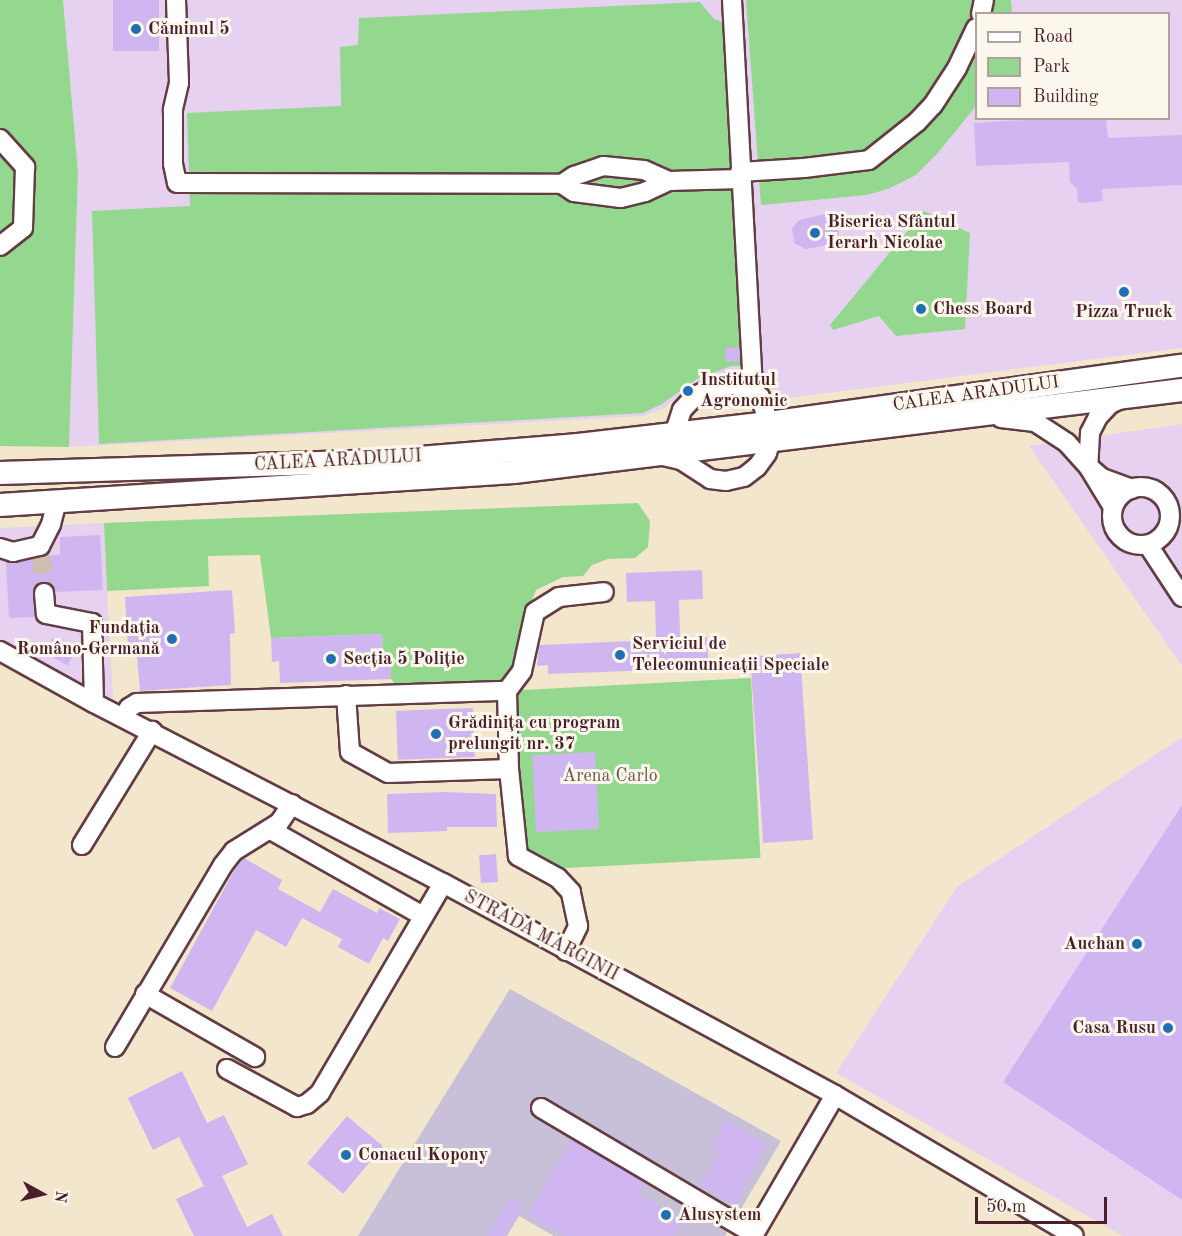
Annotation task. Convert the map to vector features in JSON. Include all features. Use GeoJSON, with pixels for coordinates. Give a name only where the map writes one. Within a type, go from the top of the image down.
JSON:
{"type":"FeatureCollection","features":[{"type":"Feature","properties":{"kind":"main road","name":"CALEA ARADULUI"},"geometry":{"type":"LineString","coordinates":[[0,505],[445,477],[646,455],[770,432],[1182,366]]}},
{"type":"Feature","properties":{"kind":"main road","name":"CALEA ARADULUI"},"geometry":{"type":"LineString","coordinates":[[0,473],[383,461],[578,445],[675,432],[770,432],[960,416],[1182,390]]}},
{"type":"Feature","properties":{"kind":"street"},"geometry":{"type":"LineString","coordinates":[[176,0],[179,83],[173,111],[173,164],[177,183],[562,184],[574,192],[621,198],[645,192],[669,182],[869,160],[917,122],[933,105],[957,68],[975,30]]}},
{"type":"Feature","properties":{"kind":"street"},"geometry":{"type":"LineString","coordinates":[[732,0],[753,390],[765,407],[770,432]]}},
{"type":"Feature","properties":{"kind":"street"},"geometry":{"type":"LineString","coordinates":[[0,139],[25,166],[22,228],[0,246]]}},
{"type":"Feature","properties":{"kind":"street"},"geometry":{"type":"LineString","coordinates":[[562,184],[574,176],[603,166],[644,170],[669,182]]}},
{"type":"Feature","properties":{"kind":"street"},"geometry":{"type":"LineString","coordinates":[[675,432],[687,403],[704,391],[728,385],[753,390]]}},
{"type":"Feature","properties":{"kind":"street"},"geometry":{"type":"LineString","coordinates":[[1113,507],[1117,499],[1132,489],[1140,487],[1155,490],[1176,516],[1164,534],[1148,545],[1128,543],[1114,528],[1113,507],[1088,466],[1090,433],[1098,417],[1110,404],[1130,395]]}},
{"type":"Feature","properties":{"kind":"street"},"geometry":{"type":"LineString","coordinates":[[960,416],[1035,422],[1067,443],[1102,478],[1132,489]]}},
{"type":"Feature","properties":{"kind":"street","name":"CALEA ARADULUI"},"geometry":{"type":"LineString","coordinates":[[646,455],[675,458],[703,476],[726,481],[744,477],[757,467],[767,453],[770,432]]}},
{"type":"Feature","properties":{"kind":"street"},"geometry":{"type":"LineString","coordinates":[[0,548],[12,552],[40,551],[57,502]]}},
{"type":"Feature","properties":{"kind":"street"},"geometry":{"type":"LineString","coordinates":[[1148,545],[1182,597]]}},
{"type":"Feature","properties":{"kind":"street"},"geometry":{"type":"LineString","coordinates":[[566,951],[578,926],[571,892],[558,878],[518,856],[509,769],[507,691],[522,671],[535,612],[559,597],[603,592]]}},
{"type":"Feature","properties":{"kind":"street"},"geometry":{"type":"LineString","coordinates":[[44,593],[46,614],[92,624],[94,703]]}},
{"type":"Feature","properties":{"kind":"street","name":"STRADA MARGINII"},"geometry":{"type":"LineString","coordinates":[[0,651],[94,703],[443,883],[835,1095],[1074,1236]]}},
{"type":"Feature","properties":{"kind":"street"},"geometry":{"type":"LineString","coordinates":[[123,717],[129,708],[137,704],[507,691]]}},
{"type":"Feature","properties":{"kind":"street"},"geometry":{"type":"LineString","coordinates":[[346,695],[350,752],[388,773],[509,769]]}},
{"type":"Feature","properties":{"kind":"street"},"geometry":{"type":"LineString","coordinates":[[82,845],[152,731]]}},
{"type":"Feature","properties":{"kind":"street"},"geometry":{"type":"LineString","coordinates":[[115,1047],[223,865],[241,846],[271,830],[279,823],[292,804]]}},
{"type":"Feature","properties":{"kind":"street"},"geometry":{"type":"LineString","coordinates":[[271,830],[423,916]]}},
{"type":"Feature","properties":{"kind":"street"},"geometry":{"type":"LineString","coordinates":[[227,1069],[297,1107],[307,1104],[320,1093],[443,883]]}},
{"type":"Feature","properties":{"kind":"street"},"geometry":{"type":"LineString","coordinates":[[145,994],[255,1057]]}},
{"type":"Feature","properties":{"kind":"street"},"geometry":{"type":"LineString","coordinates":[[541,1108],[753,1235],[835,1095]]}},
{"type":"Feature","properties":{"kind":"shaded area"},"geometry":{"type":"Polygon","coordinates":[[[63,0],[1182,0],[1182,348],[788,398],[759,381],[741,374],[724,373],[697,381],[664,408],[643,416],[69,447],[78,172],[63,0]]]}},
{"type":"Feature","properties":{"kind":"shaded area"},"geometry":{"type":"Polygon","coordinates":[[[1182,424],[1182,666],[1029,446],[1182,424]]]}},
{"type":"Feature","properties":{"kind":"shaded area"},"geometry":{"type":"Polygon","coordinates":[[[104,523],[113,698],[42,666],[0,641],[0,528],[104,523]]]}},
{"type":"Feature","properties":{"kind":"shaded area"},"geometry":{"type":"Polygon","coordinates":[[[1182,737],[1182,1236],[1123,1236],[836,1073],[957,887],[1182,737]]]}},
{"type":"Feature","properties":{"kind":"shaded area"},"geometry":{"type":"Polygon","coordinates":[[[510,989],[781,1141],[725,1236],[554,1236],[519,1216],[507,1236],[358,1236],[510,989]]]}},
{"type":"Feature","properties":{"kind":"green space"},"geometry":{"type":"Polygon","coordinates":[[[0,0],[63,0],[78,172],[69,447],[0,446],[0,0]]]}},
{"type":"Feature","properties":{"kind":"green space"},"geometry":{"type":"Polygon","coordinates":[[[746,0],[1011,0],[1012,12],[975,12],[975,107],[937,154],[916,175],[888,189],[866,195],[761,205],[746,0]]]}},
{"type":"Feature","properties":{"kind":"green space"},"geometry":{"type":"Polygon","coordinates":[[[700,2],[714,19],[727,23],[747,366],[731,366],[697,379],[662,404],[643,413],[99,444],[92,211],[190,206],[187,113],[341,106],[340,47],[358,45],[359,18],[700,2]]]}},
{"type":"Feature","properties":{"kind":"green space"},"geometry":{"type":"Polygon","coordinates":[[[924,211],[970,233],[965,329],[896,336],[879,316],[833,330],[830,325],[924,211]]]}},
{"type":"Feature","properties":{"kind":"green space"},"geometry":{"type":"Polygon","coordinates":[[[638,503],[650,521],[648,547],[635,558],[608,559],[592,565],[583,576],[563,577],[536,590],[523,624],[518,665],[510,682],[397,686],[391,679],[390,658],[383,658],[382,634],[271,638],[260,555],[208,556],[209,586],[107,591],[104,523],[638,503]]]}},
{"type":"Feature","properties":{"kind":"green space","name":"Arena Carlo"},"geometry":{"type":"Polygon","coordinates":[[[751,678],[760,858],[524,870],[514,690],[751,678]]]}},
{"type":"Feature","properties":{"kind":"building","name":"Căminul 5"},"geometry":{"type":"Polygon","coordinates":[[[113,0],[159,0],[159,51],[113,51],[113,0]]]}},
{"type":"Feature","properties":{"kind":"building"},"geometry":{"type":"Polygon","coordinates":[[[1023,120],[1106,120],[1108,138],[1182,135],[1182,185],[1102,189],[1103,201],[1078,202],[1077,189],[1070,182],[1069,162],[976,166],[974,123],[1023,120]]]}},
{"type":"Feature","properties":{"kind":"building","name":"Biserica Sfântul Ierarh Nicolae"},"geometry":{"type":"Polygon","coordinates":[[[825,214],[826,221],[836,219],[839,237],[833,238],[834,244],[806,249],[794,243],[792,228],[799,220],[825,214]]]}},
{"type":"Feature","properties":{"kind":"building"},"geometry":{"type":"Polygon","coordinates":[[[739,347],[740,361],[726,362],[725,348],[739,347]]]}},
{"type":"Feature","properties":{"kind":"building"},"geometry":{"type":"Polygon","coordinates":[[[100,535],[103,590],[55,592],[49,583],[42,582],[34,589],[35,617],[9,618],[6,562],[15,563],[60,554],[60,537],[100,535]]]}},
{"type":"Feature","properties":{"kind":"building"},"geometry":{"type":"Polygon","coordinates":[[[702,570],[703,599],[679,600],[680,638],[707,637],[709,668],[548,674],[548,665],[537,666],[539,645],[656,640],[655,601],[627,602],[626,573],[702,570]]]}},
{"type":"Feature","properties":{"kind":"building","name":"Fundația Româno-Germană"},"geometry":{"type":"Polygon","coordinates":[[[232,590],[235,633],[230,634],[231,685],[140,691],[136,645],[128,645],[125,597],[232,590]]]}},
{"type":"Feature","properties":{"kind":"building","name":"Secția 5 Poliție"},"geometry":{"type":"Polygon","coordinates":[[[382,634],[383,658],[390,657],[391,679],[280,683],[279,661],[272,662],[271,638],[382,634]]]}},
{"type":"Feature","properties":{"kind":"building"},"geometry":{"type":"Polygon","coordinates":[[[53,638],[76,651],[67,665],[45,653],[53,638]]]}},
{"type":"Feature","properties":{"kind":"building"},"geometry":{"type":"Polygon","coordinates":[[[800,653],[813,840],[763,843],[750,656],[800,653]]]}},
{"type":"Feature","properties":{"kind":"building","name":"Grădinița cu program prelungit nr. 37"},"geometry":{"type":"Polygon","coordinates":[[[473,708],[475,757],[398,760],[396,711],[473,708]]]}},
{"type":"Feature","properties":{"kind":"building"},"geometry":{"type":"Polygon","coordinates":[[[595,752],[599,829],[536,832],[532,755],[595,752]]]}},
{"type":"Feature","properties":{"kind":"building"},"geometry":{"type":"Polygon","coordinates":[[[445,792],[496,794],[497,827],[447,827],[447,831],[388,833],[387,794],[445,792]]]}},
{"type":"Feature","properties":{"kind":"building","name":"Auchan"},"geometry":{"type":"Polygon","coordinates":[[[1182,805],[1182,1200],[1003,1082],[1182,805]]]}},
{"type":"Feature","properties":{"kind":"building"},"geometry":{"type":"Polygon","coordinates":[[[496,854],[498,882],[481,883],[479,855],[496,854]]]}},
{"type":"Feature","properties":{"kind":"building"},"geometry":{"type":"Polygon","coordinates":[[[244,858],[282,880],[278,889],[320,912],[333,889],[377,913],[379,908],[400,919],[388,941],[383,938],[369,964],[338,947],[342,939],[302,918],[286,947],[256,930],[212,1011],[170,988],[236,867],[244,858]]]}},
{"type":"Feature","properties":{"kind":"building"},"geometry":{"type":"Polygon","coordinates":[[[182,1071],[207,1123],[224,1115],[248,1164],[222,1176],[247,1227],[272,1214],[283,1236],[194,1236],[176,1199],[204,1186],[179,1137],[153,1150],[128,1098],[182,1071]]]}},
{"type":"Feature","properties":{"kind":"building","name":"Conacul Kopony"},"geometry":{"type":"Polygon","coordinates":[[[347,1116],[383,1146],[343,1194],[307,1163],[347,1116]]]}},
{"type":"Feature","properties":{"kind":"building"},"geometry":{"type":"Polygon","coordinates":[[[726,1120],[767,1145],[735,1205],[700,1185],[719,1152],[710,1147],[726,1120]]]}},
{"type":"Feature","properties":{"kind":"building"},"geometry":{"type":"Polygon","coordinates":[[[572,1139],[645,1183],[638,1194],[683,1220],[674,1236],[565,1236],[528,1214],[572,1139]]]}},
{"type":"Feature","properties":{"kind":"building"},"geometry":{"type":"Polygon","coordinates":[[[511,1197],[524,1204],[505,1236],[487,1236],[511,1197]]]}},
{"type":"Feature","properties":{"kind":"tunnel"},"geometry":{"type":"LineString","coordinates":[[41,555],[44,593]]}},
{"type":"Feature","properties":{"kind":"place","name":"Căminul 5"},"geometry":{"type":"Point","coordinates":[136,29]}},
{"type":"Feature","properties":{"kind":"place","name":"Biserica Sfântul Ierarh Nicolae"},"geometry":{"type":"Point","coordinates":[815,233]}},
{"type":"Feature","properties":{"kind":"place","name":"Pizza Truck"},"geometry":{"type":"Point","coordinates":[1124,292]}},
{"type":"Feature","properties":{"kind":"place","name":"Chess Board"},"geometry":{"type":"Point","coordinates":[921,309]}},
{"type":"Feature","properties":{"kind":"place","name":"Institutul Agronomic"},"geometry":{"type":"Point","coordinates":[688,391]}},
{"type":"Feature","properties":{"kind":"place","name":"Fundația Româno-Germană"},"geometry":{"type":"Point","coordinates":[172,639]}},
{"type":"Feature","properties":{"kind":"place","name":"Serviciul de Telecomunicații Speciale"},"geometry":{"type":"Point","coordinates":[620,655]}},
{"type":"Feature","properties":{"kind":"place","name":"Secția 5 Poliție"},"geometry":{"type":"Point","coordinates":[331,659]}},
{"type":"Feature","properties":{"kind":"place","name":"Grădinița cu program prelungit nr. 37"},"geometry":{"type":"Point","coordinates":[436,734]}},
{"type":"Feature","properties":{"kind":"place","name":"Auchan"},"geometry":{"type":"Point","coordinates":[1137,944]}},
{"type":"Feature","properties":{"kind":"place","name":"Casa Rusu"},"geometry":{"type":"Point","coordinates":[1168,1028]}},
{"type":"Feature","properties":{"kind":"place","name":"Conacul Kopony"},"geometry":{"type":"Point","coordinates":[346,1155]}},
{"type":"Feature","properties":{"kind":"place","name":"Alusystem"},"geometry":{"type":"Point","coordinates":[666,1215]}}]}
